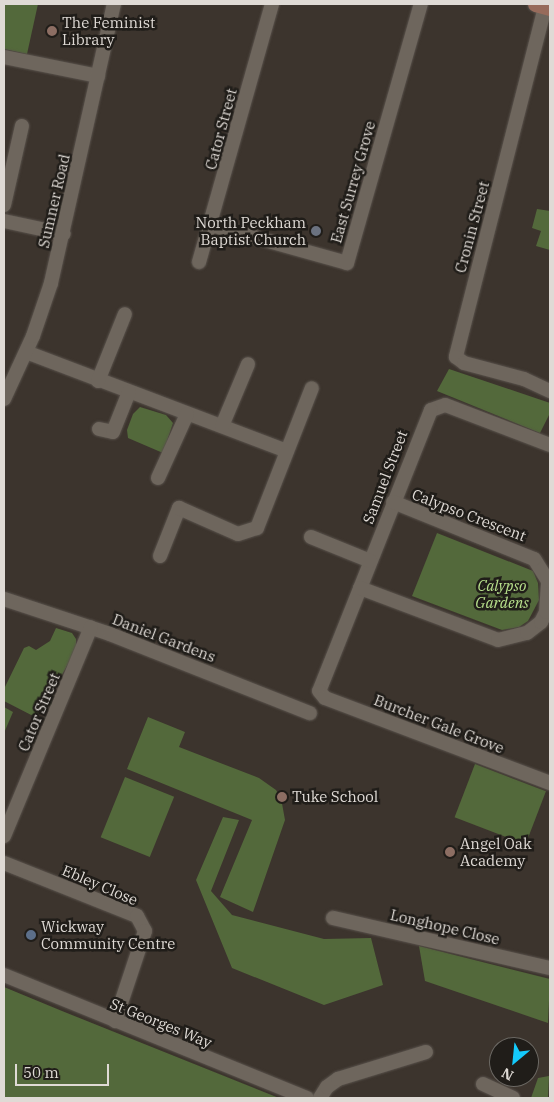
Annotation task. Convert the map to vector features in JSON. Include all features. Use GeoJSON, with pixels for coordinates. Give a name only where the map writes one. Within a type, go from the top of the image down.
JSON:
{"type":"FeatureCollection","features":[{"type":"Feature","properties":{"kind":"street","name":"Sumner Road"},"geometry":{"type":"LineString","coordinates":[[4,399],[11,370],[26,352],[47,298],[64,234],[114,4]]}},
{"type":"Feature","properties":{"kind":"street","name":"Cator Street"},"geometry":{"type":"LineString","coordinates":[[199,262],[272,4]]}},
{"type":"Feature","properties":{"kind":"street","name":"East Surrey Grove"},"geometry":{"type":"LineString","coordinates":[[211,225],[347,263],[421,4]]}},
{"type":"Feature","properties":{"kind":"street","name":"Cronin Street"},"geometry":{"type":"LineString","coordinates":[[543,6],[456,357],[464,363],[524,379],[550,391]]}},
{"type":"Feature","properties":{"kind":"street"},"geometry":{"type":"LineString","coordinates":[[4,57],[98,76]]}},
{"type":"Feature","properties":{"kind":"street"},"geometry":{"type":"LineString","coordinates":[[4,204],[22,126]]}},
{"type":"Feature","properties":{"kind":"street"},"geometry":{"type":"LineString","coordinates":[[4,221],[64,234]]}},
{"type":"Feature","properties":{"kind":"street"},"geometry":{"type":"LineString","coordinates":[[98,381],[125,314]]}},
{"type":"Feature","properties":{"kind":"street"},"geometry":{"type":"LineString","coordinates":[[26,352],[98,381],[287,451]]}},
{"type":"Feature","properties":{"kind":"street"},"geometry":{"type":"LineString","coordinates":[[222,426],[248,364]]}},
{"type":"Feature","properties":{"kind":"street"},"geometry":{"type":"LineString","coordinates":[[160,556],[179,508],[238,534],[257,528],[312,388]]}},
{"type":"Feature","properties":{"kind":"street"},"geometry":{"type":"LineString","coordinates":[[99,429],[114,432],[129,392]]}},
{"type":"Feature","properties":{"kind":"street","name":"Samuel Street"},"geometry":{"type":"LineString","coordinates":[[319,691],[425,420],[434,407],[445,405],[550,445]]}},
{"type":"Feature","properties":{"kind":"street"},"geometry":{"type":"LineString","coordinates":[[158,478],[187,414]]}},
{"type":"Feature","properties":{"kind":"street","name":"Calypso Crescent"},"geometry":{"type":"LineString","coordinates":[[360,588],[498,640],[527,633],[541,622],[548,613],[548,581],[534,559],[393,502]]}},
{"type":"Feature","properties":{"kind":"street"},"geometry":{"type":"LineString","coordinates":[[311,537],[370,561]]}},
{"type":"Feature","properties":{"kind":"street","name":"Daniel Gardens"},"geometry":{"type":"LineString","coordinates":[[4,599],[91,627],[310,712]]}},
{"type":"Feature","properties":{"kind":"street","name":"Cator Street"},"geometry":{"type":"LineString","coordinates":[[4,836],[91,627]]}},
{"type":"Feature","properties":{"kind":"street","name":"Burcher Gale Grove"},"geometry":{"type":"LineString","coordinates":[[319,691],[325,698],[550,783]]}},
{"type":"Feature","properties":{"kind":"street","name":"Ebley Close"},"geometry":{"type":"LineString","coordinates":[[4,863],[137,916],[145,931],[115,1021]]}},
{"type":"Feature","properties":{"kind":"street","name":"Longhope Close"},"geometry":{"type":"LineString","coordinates":[[333,918],[550,968]]}},
{"type":"Feature","properties":{"kind":"street","name":"St Georges Way"},"geometry":{"type":"LineString","coordinates":[[4,975],[307,1098]]}},
{"type":"Feature","properties":{"kind":"street"},"geometry":{"type":"LineString","coordinates":[[320,1098],[327,1087],[338,1079],[426,1052]]}},
{"type":"Feature","properties":{"kind":"street"},"geometry":{"type":"LineString","coordinates":[[483,1084],[513,1098]]}},
{"type":"Feature","properties":{"kind":"green space"},"geometry":{"type":"Polygon","coordinates":[[[4,4],[38,4],[27,54],[4,49],[4,4]]]}},
{"type":"Feature","properties":{"kind":"green space"},"geometry":{"type":"Polygon","coordinates":[[[537,209],[550,211],[550,250],[536,246],[541,231],[532,228],[537,209]]]}},
{"type":"Feature","properties":{"kind":"green space"},"geometry":{"type":"Polygon","coordinates":[[[449,369],[550,403],[550,413],[540,433],[437,391],[449,369]]]}},
{"type":"Feature","properties":{"kind":"green space"},"geometry":{"type":"Polygon","coordinates":[[[140,407],[166,415],[173,423],[163,453],[128,438],[127,430],[133,414],[140,407]]]}},
{"type":"Feature","properties":{"kind":"green space","name":"Calypso Gardens"},"geometry":{"type":"Polygon","coordinates":[[[437,533],[533,571],[538,583],[539,600],[528,621],[519,627],[502,630],[412,596],[437,533]]]}},
{"type":"Feature","properties":{"kind":"green space"},"geometry":{"type":"Polygon","coordinates":[[[56,628],[72,633],[76,639],[76,650],[55,687],[51,705],[42,706],[37,718],[4,701],[4,689],[24,648],[29,646],[36,650],[50,641],[56,628]]]}},
{"type":"Feature","properties":{"kind":"green space"},"geometry":{"type":"Polygon","coordinates":[[[4,707],[13,712],[4,733],[4,707]]]}},
{"type":"Feature","properties":{"kind":"green space"},"geometry":{"type":"Polygon","coordinates":[[[148,717],[185,732],[179,747],[259,778],[276,790],[281,798],[285,820],[253,912],[220,897],[252,820],[127,769],[148,717]]]}},
{"type":"Feature","properties":{"kind":"green space"},"geometry":{"type":"Polygon","coordinates":[[[475,764],[546,791],[526,844],[455,817],[475,764]]]}},
{"type":"Feature","properties":{"kind":"green space"},"geometry":{"type":"Polygon","coordinates":[[[125,777],[174,797],[150,857],[101,837],[125,777]]]}},
{"type":"Feature","properties":{"kind":"green space"},"geometry":{"type":"Polygon","coordinates":[[[223,817],[239,820],[211,891],[232,915],[324,939],[371,938],[383,985],[324,1005],[232,968],[196,880],[223,817]]]}},
{"type":"Feature","properties":{"kind":"green space"},"geometry":{"type":"Polygon","coordinates":[[[419,946],[550,979],[548,1023],[425,981],[419,946]]]}},
{"type":"Feature","properties":{"kind":"green space"},"geometry":{"type":"Polygon","coordinates":[[[4,987],[62,1011],[279,1098],[4,1098],[4,987]]]}},
{"type":"Feature","properties":{"kind":"green space"},"geometry":{"type":"Polygon","coordinates":[[[549,1076],[548,1098],[531,1098],[535,1087],[539,1087],[539,1078],[549,1076]]]}},
{"type":"Feature","properties":{"kind":"place","name":"The Feminist Library"},"geometry":{"type":"Point","coordinates":[52,31]}},
{"type":"Feature","properties":{"kind":"place","name":"North Peckham Baptist Church"},"geometry":{"type":"Point","coordinates":[316,231]}},
{"type":"Feature","properties":{"kind":"place","name":"Tuke School"},"geometry":{"type":"Point","coordinates":[282,797]}},
{"type":"Feature","properties":{"kind":"place","name":"Angel Oak Academy"},"geometry":{"type":"Point","coordinates":[450,852]}},
{"type":"Feature","properties":{"kind":"place","name":"Wickway Community Centre"},"geometry":{"type":"Point","coordinates":[31,935]}}]}
